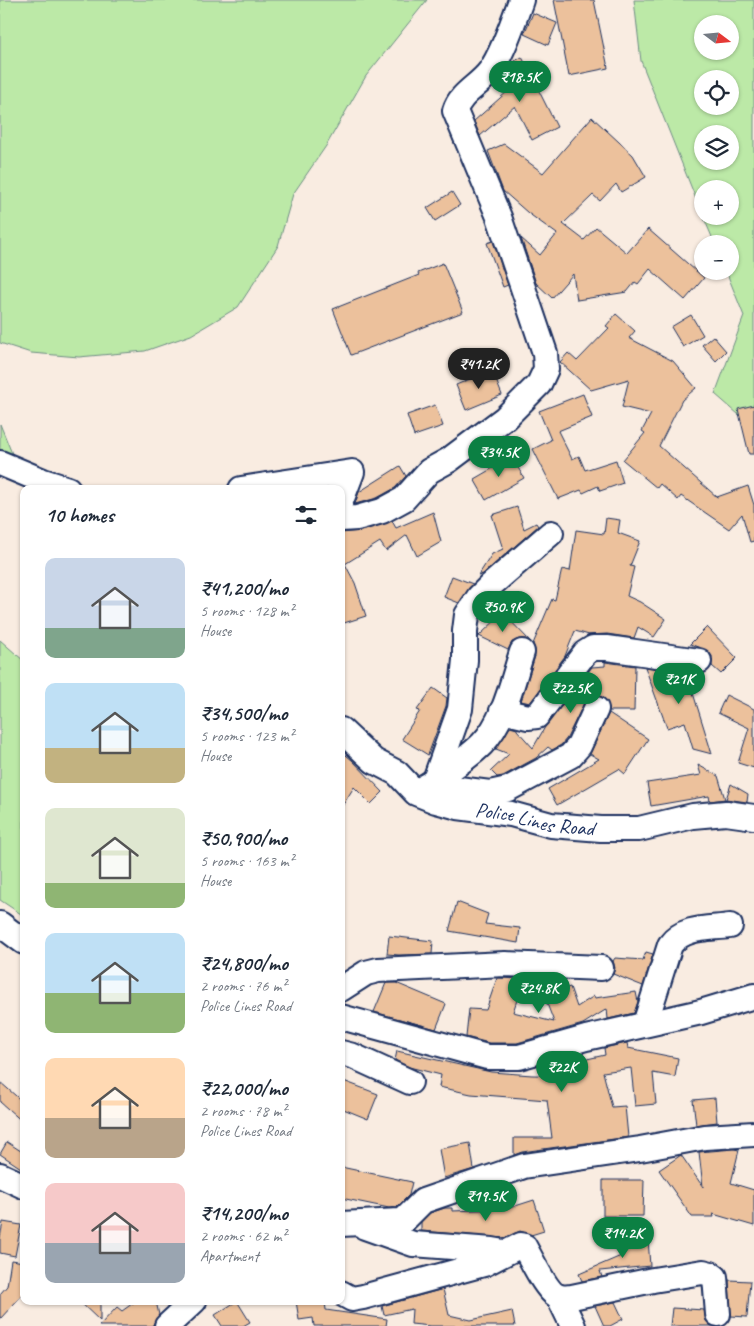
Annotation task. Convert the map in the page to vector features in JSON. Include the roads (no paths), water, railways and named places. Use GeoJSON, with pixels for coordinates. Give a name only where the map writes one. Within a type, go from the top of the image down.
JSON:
{"type":"FeatureCollection","features":[{"type":"Feature","properties":{"kind":"street"},"geometry":{"type":"LineString","coordinates":[[345,519],[357,518],[382,511],[404,500],[429,471],[449,460],[505,418],[539,384],[546,369],[544,353],[499,217],[455,111],[458,101],[490,71],[500,53],[521,0]]}},
{"type":"Feature","properties":{"kind":"street"},"geometry":{"type":"LineString","coordinates":[[0,462],[56,485]]}},
{"type":"Feature","properties":{"kind":"street"},"geometry":{"type":"LineString","coordinates":[[266,485],[352,472],[345,490]]}},
{"type":"Feature","properties":{"kind":"street"},"geometry":{"type":"LineString","coordinates":[[426,786],[460,709],[465,660],[465,631],[468,615],[479,597],[491,585],[551,533]]}},
{"type":"Feature","properties":{"kind":"street"},"geometry":{"type":"LineString","coordinates":[[502,710],[528,717],[538,716],[585,653],[593,648],[607,648],[699,661]]}},
{"type":"Feature","properties":{"kind":"street"},"geometry":{"type":"LineString","coordinates":[[426,786],[460,763],[482,743],[499,719],[522,652]]}},
{"type":"Feature","properties":{"kind":"street"},"geometry":{"type":"LineString","coordinates":[[426,786],[490,793],[508,789],[570,756],[579,746],[596,709]]}},
{"type":"Feature","properties":{"kind":"street","name":"Police Lines Road"},"geometry":{"type":"LineString","coordinates":[[345,734],[374,761],[426,786],[436,801],[458,807],[511,814],[576,828],[639,829],[693,816],[726,812],[754,817]]}},
{"type":"Feature","properties":{"kind":"street"},"geometry":{"type":"LineString","coordinates":[[0,924],[20,939]]}},
{"type":"Feature","properties":{"kind":"street"},"geometry":{"type":"LineString","coordinates":[[645,1024],[670,945],[675,937],[688,931],[730,926]]}},
{"type":"Feature","properties":{"kind":"street"},"geometry":{"type":"LineString","coordinates":[[345,986],[366,973],[378,970],[505,964],[601,968]]}},
{"type":"Feature","properties":{"kind":"street"},"geometry":{"type":"LineString","coordinates":[[345,1018],[487,1057],[519,1056],[586,1038],[719,1007],[754,996]]}},
{"type":"Feature","properties":{"kind":"street"},"geometry":{"type":"LineString","coordinates":[[345,1054],[410,1082]]}},
{"type":"Feature","properties":{"kind":"street"},"geometry":{"type":"LineString","coordinates":[[349,1224],[404,1220],[423,1201],[524,1166],[631,1151],[705,1137],[754,1134]]}},
{"type":"Feature","properties":{"kind":"street"},"geometry":{"type":"LineString","coordinates":[[0,1175],[20,1184]]}},
{"type":"Feature","properties":{"kind":"street"},"geometry":{"type":"LineString","coordinates":[[349,1224],[413,1244],[504,1252]]}},
{"type":"Feature","properties":{"kind":"street"},"geometry":{"type":"LineString","coordinates":[[345,1296],[352,1299],[364,1297],[484,1264],[519,1245],[524,1246],[542,1278],[553,1293],[559,1297],[573,1326]]}},
{"type":"Feature","properties":{"kind":"street"},"geometry":{"type":"LineString","coordinates":[[559,1297],[572,1297],[652,1280],[703,1272],[715,1277],[718,1314]]}},
{"type":"Feature","properties":{"kind":"street"},"geometry":{"type":"LineString","coordinates":[[167,1326],[190,1305]]}}]}
